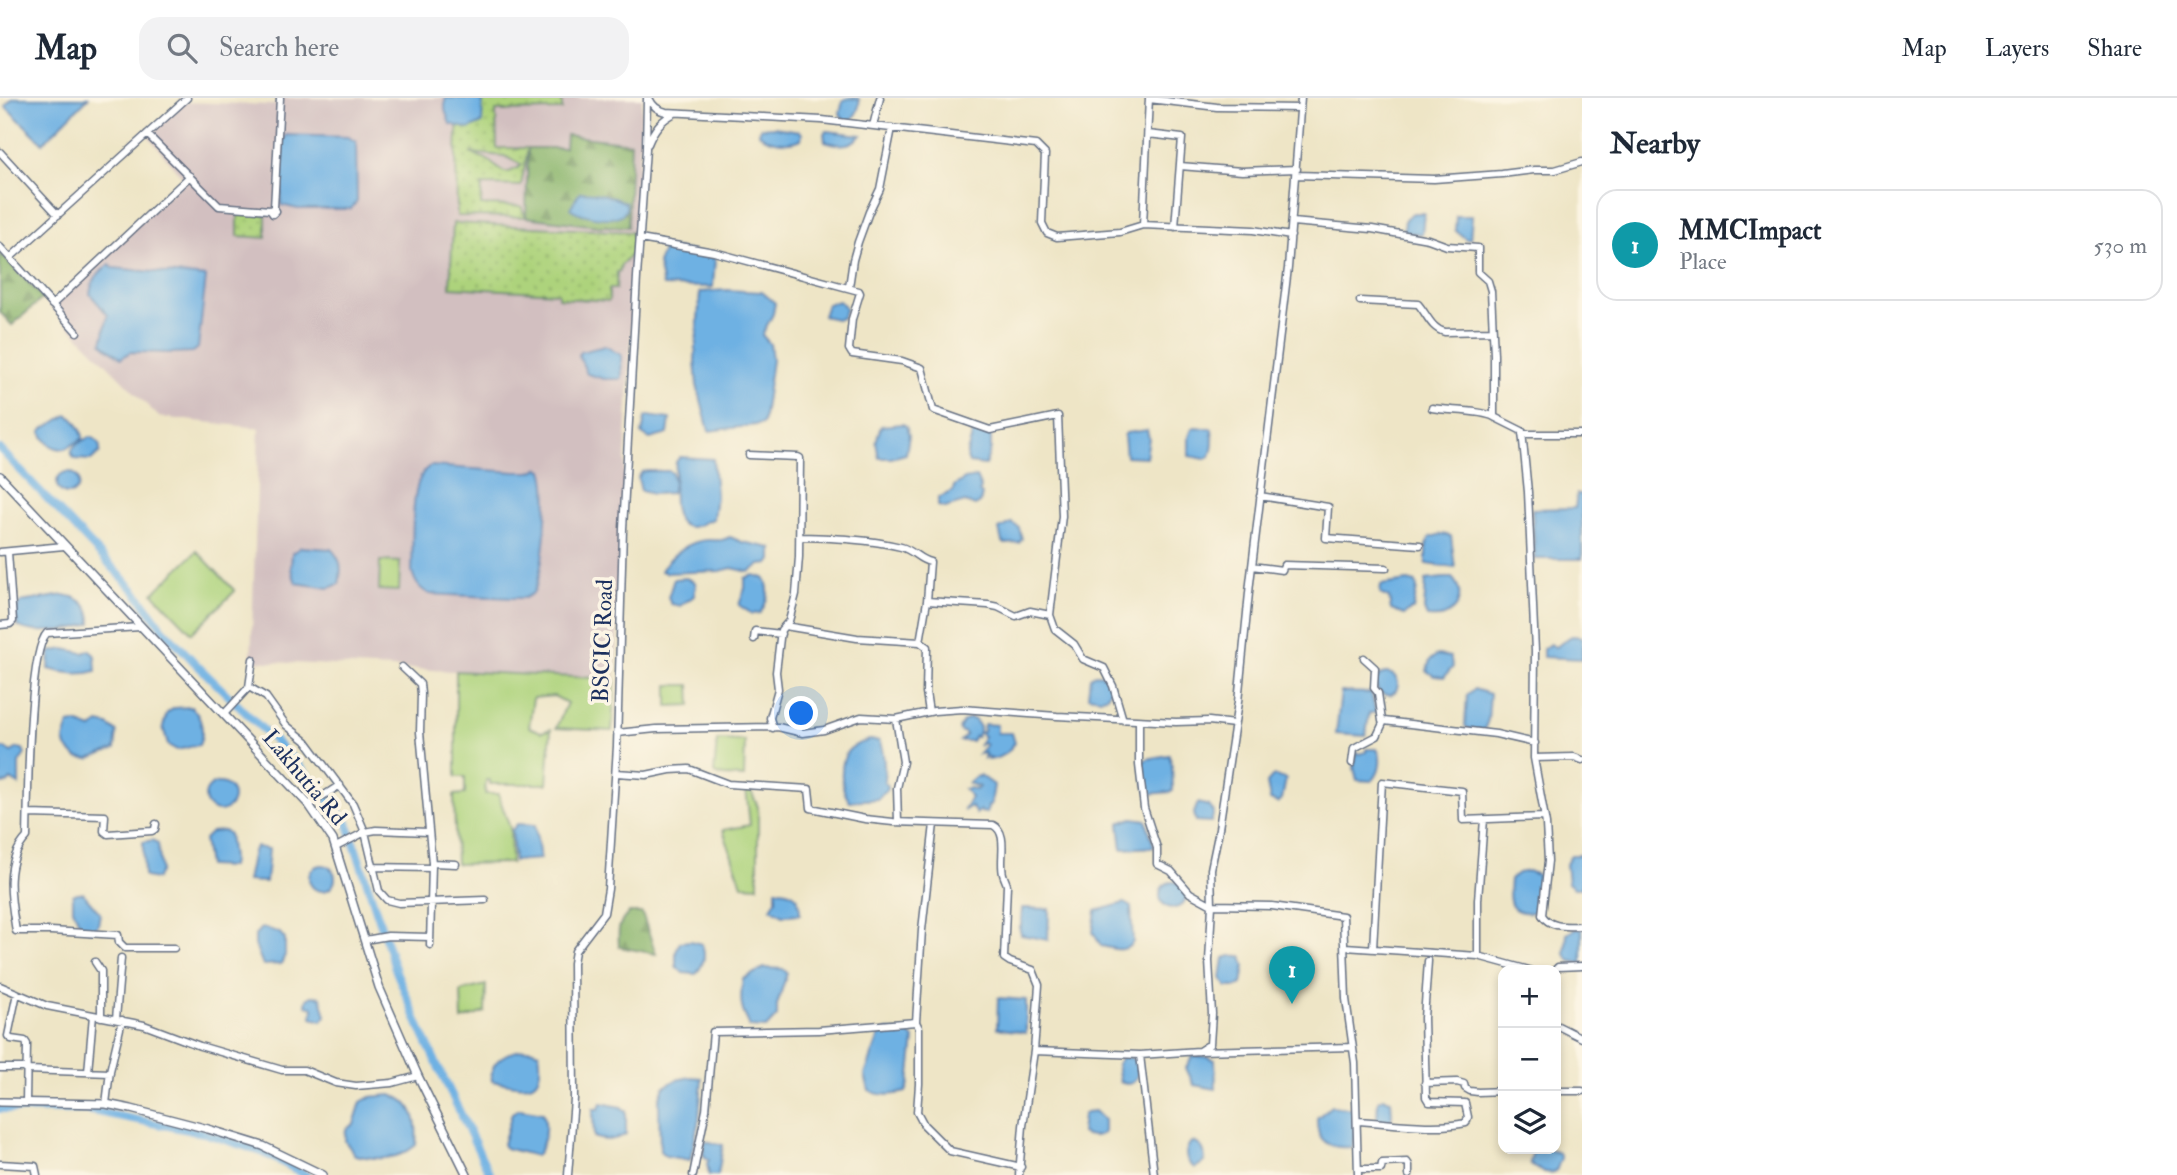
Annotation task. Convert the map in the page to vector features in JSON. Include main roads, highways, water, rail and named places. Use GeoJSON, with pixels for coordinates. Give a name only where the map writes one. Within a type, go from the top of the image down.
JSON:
{"type":"FeatureCollection","features":[{"type":"Feature","properties":{"kind":"water"},"geometry":{"type":"Polygon","coordinates":[[[13,98],[88,98],[43,143],[5,106],[13,98]]]}},
{"type":"Feature","properties":{"kind":"water"},"geometry":{"type":"Polygon","coordinates":[[[445,98],[483,98],[482,123],[469,129],[450,124],[445,110],[445,98]]]}},
{"type":"Feature","properties":{"kind":"water"},"geometry":{"type":"Polygon","coordinates":[[[859,99],[858,107],[851,120],[844,120],[840,114],[843,100],[859,99]]]}},
{"type":"Feature","properties":{"kind":"water"},"geometry":{"type":"Polygon","coordinates":[[[760,128],[800,131],[801,139],[779,142],[759,134],[760,128]]]}},
{"type":"Feature","properties":{"kind":"water"},"geometry":{"type":"Polygon","coordinates":[[[827,131],[861,135],[853,142],[840,144],[825,141],[824,133],[827,131]]]}},
{"type":"Feature","properties":{"kind":"water"},"geometry":{"type":"Polygon","coordinates":[[[286,135],[348,137],[356,142],[357,201],[351,209],[298,209],[281,205],[283,141],[286,135]]]}},
{"type":"Feature","properties":{"kind":"water"},"geometry":{"type":"Polygon","coordinates":[[[580,192],[610,196],[626,203],[625,210],[613,218],[593,217],[575,211],[570,208],[580,192]]]}},
{"type":"Feature","properties":{"kind":"water"},"geometry":{"type":"Polygon","coordinates":[[[1413,213],[1424,213],[1422,234],[1404,232],[1405,219],[1413,213]]]}},
{"type":"Feature","properties":{"kind":"water"},"geometry":{"type":"Polygon","coordinates":[[[1456,216],[1472,216],[1470,239],[1455,230],[1456,216]]]}},
{"type":"Feature","properties":{"kind":"water"},"geometry":{"type":"Polygon","coordinates":[[[664,247],[715,258],[713,287],[663,286],[658,264],[664,247]]]}},
{"type":"Feature","properties":{"kind":"water"},"geometry":{"type":"Polygon","coordinates":[[[110,264],[113,268],[206,277],[198,348],[193,352],[131,352],[121,358],[102,343],[108,315],[90,294],[96,277],[110,264]]]}},
{"type":"Feature","properties":{"kind":"water"},"geometry":{"type":"Polygon","coordinates":[[[700,292],[762,292],[775,303],[773,314],[762,335],[770,344],[772,360],[763,424],[709,431],[697,385],[695,360],[700,292]]]}},
{"type":"Feature","properties":{"kind":"water"},"geometry":{"type":"Polygon","coordinates":[[[839,301],[846,308],[842,318],[823,316],[827,304],[839,301]]]}},
{"type":"Feature","properties":{"kind":"water"},"geometry":{"type":"Polygon","coordinates":[[[605,346],[621,355],[622,379],[604,379],[587,374],[579,356],[580,352],[605,346]]]}},
{"type":"Feature","properties":{"kind":"water"},"geometry":{"type":"Polygon","coordinates":[[[68,415],[77,424],[82,439],[65,449],[53,447],[41,432],[68,415]]]}},
{"type":"Feature","properties":{"kind":"water"},"geometry":{"type":"Polygon","coordinates":[[[647,416],[670,419],[668,434],[650,439],[642,434],[647,416]]]}},
{"type":"Feature","properties":{"kind":"water"},"geometry":{"type":"Polygon","coordinates":[[[903,424],[909,435],[906,454],[879,458],[876,442],[881,426],[903,424]]]}},
{"type":"Feature","properties":{"kind":"water"},"geometry":{"type":"Polygon","coordinates":[[[1195,427],[1212,429],[1212,449],[1210,456],[1205,459],[1189,456],[1189,437],[1195,427]]]}},
{"type":"Feature","properties":{"kind":"water"},"geometry":{"type":"Polygon","coordinates":[[[1147,430],[1149,438],[1146,457],[1126,456],[1126,433],[1147,430]]]}},
{"type":"Feature","properties":{"kind":"water"},"geometry":{"type":"Polygon","coordinates":[[[972,433],[991,433],[991,448],[985,465],[969,463],[967,455],[972,433]]]}},
{"type":"Feature","properties":{"kind":"water"},"geometry":{"type":"Polygon","coordinates":[[[89,437],[98,442],[100,452],[91,460],[75,459],[72,455],[73,449],[89,437]]]}},
{"type":"Feature","properties":{"kind":"water"},"geometry":{"type":"Polygon","coordinates":[[[680,457],[713,459],[716,495],[713,519],[691,527],[683,525],[675,511],[676,462],[680,457]]]}},
{"type":"Feature","properties":{"kind":"water"},"geometry":{"type":"Polygon","coordinates":[[[431,466],[515,472],[531,472],[539,468],[543,470],[546,495],[545,532],[533,593],[525,598],[429,594],[418,585],[412,571],[413,513],[418,483],[423,472],[431,466]]]}},
{"type":"Feature","properties":{"kind":"water"},"geometry":{"type":"Polygon","coordinates":[[[68,472],[76,475],[79,483],[76,491],[68,494],[60,491],[57,483],[60,475],[68,472]]]}},
{"type":"Feature","properties":{"kind":"water"},"geometry":{"type":"Polygon","coordinates":[[[642,472],[672,473],[674,484],[671,493],[652,494],[641,491],[638,478],[642,472]]]}},
{"type":"Feature","properties":{"kind":"water"},"geometry":{"type":"Polygon","coordinates":[[[976,477],[981,488],[979,492],[982,494],[980,503],[975,506],[965,502],[945,508],[938,506],[938,498],[953,491],[954,486],[965,479],[976,477]]]}},
{"type":"Feature","properties":{"kind":"water"},"geometry":{"type":"Polygon","coordinates":[[[1577,494],[1582,494],[1582,559],[1535,559],[1532,509],[1575,508],[1577,494]]]}},
{"type":"Feature","properties":{"kind":"water"},"geometry":{"type":"Polygon","coordinates":[[[1012,523],[1019,528],[1022,539],[1019,543],[1004,544],[999,529],[1012,523]]]}},
{"type":"Feature","properties":{"kind":"water"},"geometry":{"type":"Polygon","coordinates":[[[1442,534],[1451,536],[1455,568],[1426,564],[1426,546],[1430,537],[1442,534]]]}},
{"type":"Feature","properties":{"kind":"water"},"geometry":{"type":"Polygon","coordinates":[[[730,537],[772,548],[772,560],[769,564],[760,565],[749,572],[732,568],[720,571],[661,571],[687,546],[730,537]]]}},
{"type":"Feature","properties":{"kind":"water"},"geometry":{"type":"Polygon","coordinates":[[[301,547],[331,549],[340,565],[339,584],[329,588],[296,583],[291,568],[292,553],[301,547]]]}},
{"type":"Feature","properties":{"kind":"water"},"geometry":{"type":"Polygon","coordinates":[[[754,575],[764,578],[768,591],[760,613],[752,614],[739,605],[745,588],[745,578],[754,575]]]}},
{"type":"Feature","properties":{"kind":"water"},"geometry":{"type":"Polygon","coordinates":[[[686,578],[694,581],[696,585],[694,596],[680,606],[671,604],[668,598],[674,579],[686,578]]]}},
{"type":"Feature","properties":{"kind":"water"},"geometry":{"type":"Polygon","coordinates":[[[1452,578],[1456,583],[1459,593],[1457,604],[1444,616],[1427,617],[1424,610],[1426,580],[1452,578]]]}},
{"type":"Feature","properties":{"kind":"water"},"geometry":{"type":"Polygon","coordinates":[[[1408,581],[1416,583],[1417,588],[1413,610],[1404,615],[1391,610],[1389,598],[1380,594],[1381,585],[1408,581]]]}},
{"type":"Feature","properties":{"kind":"water"},"geometry":{"type":"Polygon","coordinates":[[[64,595],[84,604],[91,623],[54,631],[33,631],[18,626],[16,613],[21,602],[64,595]]]}},
{"type":"Feature","properties":{"kind":"water"},"geometry":{"type":"Polygon","coordinates":[[[1572,636],[1582,637],[1582,659],[1543,657],[1543,649],[1550,644],[1555,647],[1572,636]]]}},
{"type":"Feature","properties":{"kind":"water"},"geometry":{"type":"Polygon","coordinates":[[[64,649],[84,653],[90,650],[95,656],[96,671],[72,673],[49,669],[50,652],[64,649]]]}},
{"type":"Feature","properties":{"kind":"water"},"geometry":{"type":"Polygon","coordinates":[[[1437,655],[1450,657],[1453,667],[1444,677],[1434,676],[1427,671],[1430,660],[1437,655]]]}},
{"type":"Feature","properties":{"kind":"water"},"geometry":{"type":"Polygon","coordinates":[[[1387,673],[1395,676],[1398,684],[1395,692],[1387,695],[1379,692],[1376,684],[1379,676],[1387,673]]]}},
{"type":"Feature","properties":{"kind":"water"},"geometry":{"type":"Polygon","coordinates":[[[1095,674],[1105,675],[1108,681],[1110,689],[1106,697],[1088,696],[1090,677],[1095,674]]]}},
{"type":"Feature","properties":{"kind":"water"},"geometry":{"type":"Polygon","coordinates":[[[1474,689],[1490,694],[1488,720],[1484,730],[1465,726],[1467,695],[1474,689]]]}},
{"type":"Feature","properties":{"kind":"water"},"geometry":{"type":"Polygon","coordinates":[[[1341,692],[1371,693],[1376,713],[1369,713],[1366,736],[1336,734],[1341,692]]]}},
{"type":"Feature","properties":{"kind":"water"},"geometry":{"type":"Polygon","coordinates":[[[191,707],[200,720],[201,740],[199,745],[177,750],[168,745],[163,727],[167,713],[174,708],[191,707]]]}},
{"type":"Feature","properties":{"kind":"water"},"geometry":{"type":"Polygon","coordinates":[[[970,718],[980,727],[977,737],[972,741],[960,741],[966,735],[959,729],[963,722],[970,718]]]}},
{"type":"Feature","properties":{"kind":"water"},"geometry":{"type":"Polygon","coordinates":[[[76,723],[92,729],[99,723],[108,725],[117,732],[115,749],[89,759],[77,758],[66,747],[64,739],[69,724],[76,723]]]}},
{"type":"Feature","properties":{"kind":"water"},"geometry":{"type":"Polygon","coordinates":[[[984,724],[997,725],[997,733],[1012,733],[1015,743],[1011,749],[991,760],[988,760],[990,758],[987,756],[984,758],[985,753],[978,754],[986,745],[983,743],[978,746],[984,736],[980,733],[984,724]]]}},
{"type":"Feature","properties":{"kind":"water"},"geometry":{"type":"Polygon","coordinates":[[[869,740],[879,741],[881,744],[884,783],[887,789],[878,799],[850,801],[844,791],[843,762],[850,749],[869,740]]]}},
{"type":"Feature","properties":{"kind":"water"},"geometry":{"type":"Polygon","coordinates":[[[0,748],[11,752],[18,748],[23,749],[25,754],[19,763],[19,785],[11,780],[0,784],[0,748]]]}},
{"type":"Feature","properties":{"kind":"water"},"geometry":{"type":"Polygon","coordinates":[[[1366,749],[1377,749],[1380,757],[1379,770],[1372,781],[1357,780],[1354,768],[1357,752],[1366,752],[1366,749]]]}},
{"type":"Feature","properties":{"kind":"water"},"geometry":{"type":"Polygon","coordinates":[[[1169,755],[1173,790],[1149,794],[1145,785],[1143,762],[1169,755]]]}},
{"type":"Feature","properties":{"kind":"water"},"geometry":{"type":"Polygon","coordinates":[[[980,775],[994,785],[987,813],[980,810],[976,814],[971,806],[963,811],[971,797],[964,789],[976,790],[979,787],[968,783],[980,775]]]}},
{"type":"Feature","properties":{"kind":"water"},"geometry":{"type":"Polygon","coordinates":[[[1273,776],[1286,779],[1282,799],[1278,803],[1270,800],[1267,783],[1273,776]]]}},
{"type":"Feature","properties":{"kind":"water"},"geometry":{"type":"Polygon","coordinates":[[[219,783],[229,787],[233,797],[229,807],[219,811],[209,807],[205,797],[209,787],[219,783]]]}},
{"type":"Feature","properties":{"kind":"water"},"geometry":{"type":"Polygon","coordinates":[[[1198,803],[1209,806],[1214,812],[1211,822],[1196,821],[1194,813],[1198,803]]]}},
{"type":"Feature","properties":{"kind":"water"},"geometry":{"type":"Polygon","coordinates":[[[1133,818],[1146,820],[1154,847],[1122,849],[1119,823],[1133,818]]]}},
{"type":"Feature","properties":{"kind":"water"},"geometry":{"type":"Polygon","coordinates":[[[517,824],[535,825],[540,859],[514,861],[512,830],[517,824]]]}},
{"type":"Feature","properties":{"kind":"water"},"geometry":{"type":"Polygon","coordinates":[[[224,831],[229,834],[231,867],[208,866],[204,839],[211,832],[224,831]]]}},
{"type":"Feature","properties":{"kind":"water"},"geometry":{"type":"Polygon","coordinates":[[[153,840],[158,844],[161,870],[156,879],[144,877],[143,842],[153,840]]]}},
{"type":"Feature","properties":{"kind":"water"},"geometry":{"type":"Polygon","coordinates":[[[256,847],[269,849],[266,882],[247,881],[256,847]]]}},
{"type":"Feature","properties":{"kind":"water"},"geometry":{"type":"Polygon","coordinates":[[[1571,855],[1582,855],[1582,888],[1574,888],[1568,883],[1566,864],[1571,855]]]}},
{"type":"Feature","properties":{"kind":"water"},"geometry":{"type":"Polygon","coordinates":[[[322,865],[331,869],[335,878],[331,887],[322,891],[313,887],[309,878],[313,869],[322,865]]]}},
{"type":"Feature","properties":{"kind":"water"},"geometry":{"type":"Polygon","coordinates":[[[1528,871],[1540,876],[1542,890],[1536,912],[1520,912],[1510,901],[1510,879],[1518,873],[1528,871]]]}},
{"type":"Feature","properties":{"kind":"water"},"geometry":{"type":"Polygon","coordinates":[[[1173,882],[1182,886],[1186,895],[1182,904],[1173,908],[1164,904],[1160,895],[1164,886],[1173,882]]]}},
{"type":"Feature","properties":{"kind":"water"},"geometry":{"type":"Polygon","coordinates":[[[776,890],[795,895],[800,914],[783,915],[771,908],[776,900],[776,890]]]}},
{"type":"Feature","properties":{"kind":"water"},"geometry":{"type":"Polygon","coordinates":[[[83,893],[100,913],[98,925],[91,931],[81,927],[73,909],[73,895],[83,893]]]}},
{"type":"Feature","properties":{"kind":"water"},"geometry":{"type":"Polygon","coordinates":[[[1124,903],[1131,907],[1133,942],[1123,949],[1101,946],[1093,932],[1096,911],[1124,903]]]}},
{"type":"Feature","properties":{"kind":"water"},"geometry":{"type":"Polygon","coordinates":[[[1022,908],[1049,909],[1048,940],[1021,935],[1019,927],[1022,908]]]}},
{"type":"Feature","properties":{"kind":"water"},"geometry":{"type":"Polygon","coordinates":[[[265,928],[280,933],[285,939],[285,955],[281,964],[263,965],[255,945],[255,935],[265,928]]]}},
{"type":"Feature","properties":{"kind":"water"},"geometry":{"type":"Polygon","coordinates":[[[1575,929],[1582,929],[1582,963],[1570,961],[1565,954],[1567,934],[1575,929]]]}},
{"type":"Feature","properties":{"kind":"water"},"geometry":{"type":"Polygon","coordinates":[[[680,942],[702,944],[703,948],[704,960],[696,974],[683,973],[676,966],[676,952],[680,942]]]}},
{"type":"Feature","properties":{"kind":"water"},"geometry":{"type":"Polygon","coordinates":[[[1242,956],[1245,966],[1242,984],[1236,987],[1227,987],[1221,978],[1224,958],[1242,956]]]}},
{"type":"Feature","properties":{"kind":"water"},"geometry":{"type":"Polygon","coordinates":[[[764,968],[783,969],[787,973],[777,1005],[777,1016],[766,1028],[749,1027],[743,1012],[743,979],[764,968]]]}},
{"type":"Feature","properties":{"kind":"water"},"geometry":{"type":"Polygon","coordinates":[[[312,996],[321,997],[326,1016],[322,1021],[312,1018],[313,1007],[306,1006],[307,999],[312,996]]]}},
{"type":"Feature","properties":{"kind":"water"},"geometry":{"type":"Polygon","coordinates":[[[998,998],[1026,1000],[1026,1033],[997,1028],[998,998]]]}},
{"type":"Feature","properties":{"kind":"water"},"geometry":{"type":"Polygon","coordinates":[[[883,1031],[909,1034],[914,1039],[906,1092],[891,1095],[869,1090],[865,1075],[879,1036],[883,1031]]]}},
{"type":"Feature","properties":{"kind":"water"},"geometry":{"type":"Polygon","coordinates":[[[530,1049],[539,1052],[539,1076],[535,1082],[522,1086],[492,1081],[497,1061],[515,1051],[530,1049]]]}},
{"type":"Feature","properties":{"kind":"water"},"geometry":{"type":"Polygon","coordinates":[[[1123,1056],[1136,1060],[1137,1065],[1136,1079],[1125,1084],[1120,1082],[1117,1064],[1123,1056]]]}},
{"type":"Feature","properties":{"kind":"water"},"geometry":{"type":"Polygon","coordinates":[[[1192,1056],[1215,1060],[1216,1089],[1194,1085],[1186,1068],[1192,1056]]]}},
{"type":"Feature","properties":{"kind":"water"},"geometry":{"type":"Polygon","coordinates":[[[702,1078],[699,1119],[690,1160],[666,1156],[660,1151],[659,1099],[664,1087],[676,1080],[702,1078]]]}},
{"type":"Feature","properties":{"kind":"water"},"geometry":{"type":"Polygon","coordinates":[[[391,1095],[405,1102],[413,1114],[416,1145],[394,1157],[372,1158],[355,1155],[345,1141],[346,1129],[354,1124],[361,1102],[370,1097],[391,1095]]]}},
{"type":"Feature","properties":{"kind":"water"},"geometry":{"type":"Polygon","coordinates":[[[1383,1098],[1391,1100],[1390,1121],[1377,1120],[1378,1101],[1383,1098]]]}},
{"type":"Feature","properties":{"kind":"water"},"geometry":{"type":"Polygon","coordinates":[[[601,1103],[621,1107],[626,1111],[626,1134],[610,1140],[594,1137],[593,1109],[599,1109],[601,1103]]]}},
{"type":"Feature","properties":{"kind":"water"},"geometry":{"type":"Polygon","coordinates":[[[1331,1106],[1353,1109],[1352,1147],[1331,1145],[1319,1133],[1317,1118],[1331,1106]]]}},
{"type":"Feature","properties":{"kind":"water"},"geometry":{"type":"Polygon","coordinates":[[[519,1109],[543,1113],[544,1136],[536,1156],[505,1148],[503,1144],[512,1113],[519,1109]]]}},
{"type":"Feature","properties":{"kind":"water"},"geometry":{"type":"Polygon","coordinates":[[[1095,1111],[1104,1120],[1104,1133],[1092,1136],[1081,1133],[1083,1116],[1086,1112],[1095,1111]]]}},
{"type":"Feature","properties":{"kind":"water"},"geometry":{"type":"Polygon","coordinates":[[[705,1141],[723,1145],[718,1175],[709,1175],[709,1160],[703,1155],[705,1141]]]}},
{"type":"Feature","properties":{"kind":"water"},"geometry":{"type":"Polygon","coordinates":[[[1191,1142],[1200,1146],[1204,1155],[1204,1162],[1195,1168],[1186,1156],[1191,1142]]]}},
{"type":"Feature","properties":{"kind":"water"},"geometry":{"type":"Polygon","coordinates":[[[1532,1154],[1559,1154],[1561,1158],[1556,1171],[1542,1171],[1530,1163],[1532,1154]]]}},
{"type":"Feature","properties":{"kind":"waterway"},"geometry":{"type":"LineString","coordinates":[[0,449],[135,591],[163,629],[197,665],[294,760],[347,822],[396,971],[423,1035],[490,1175]]}},
{"type":"Feature","properties":{"kind":"waterway"},"geometry":{"type":"LineString","coordinates":[[0,1109],[87,1110],[204,1133],[262,1152],[306,1175]]}},
{"type":"Feature","properties":{"kind":"place","name":"MMCImpact"},"geometry":{"type":"Point","coordinates":[1292,1004]}}]}
